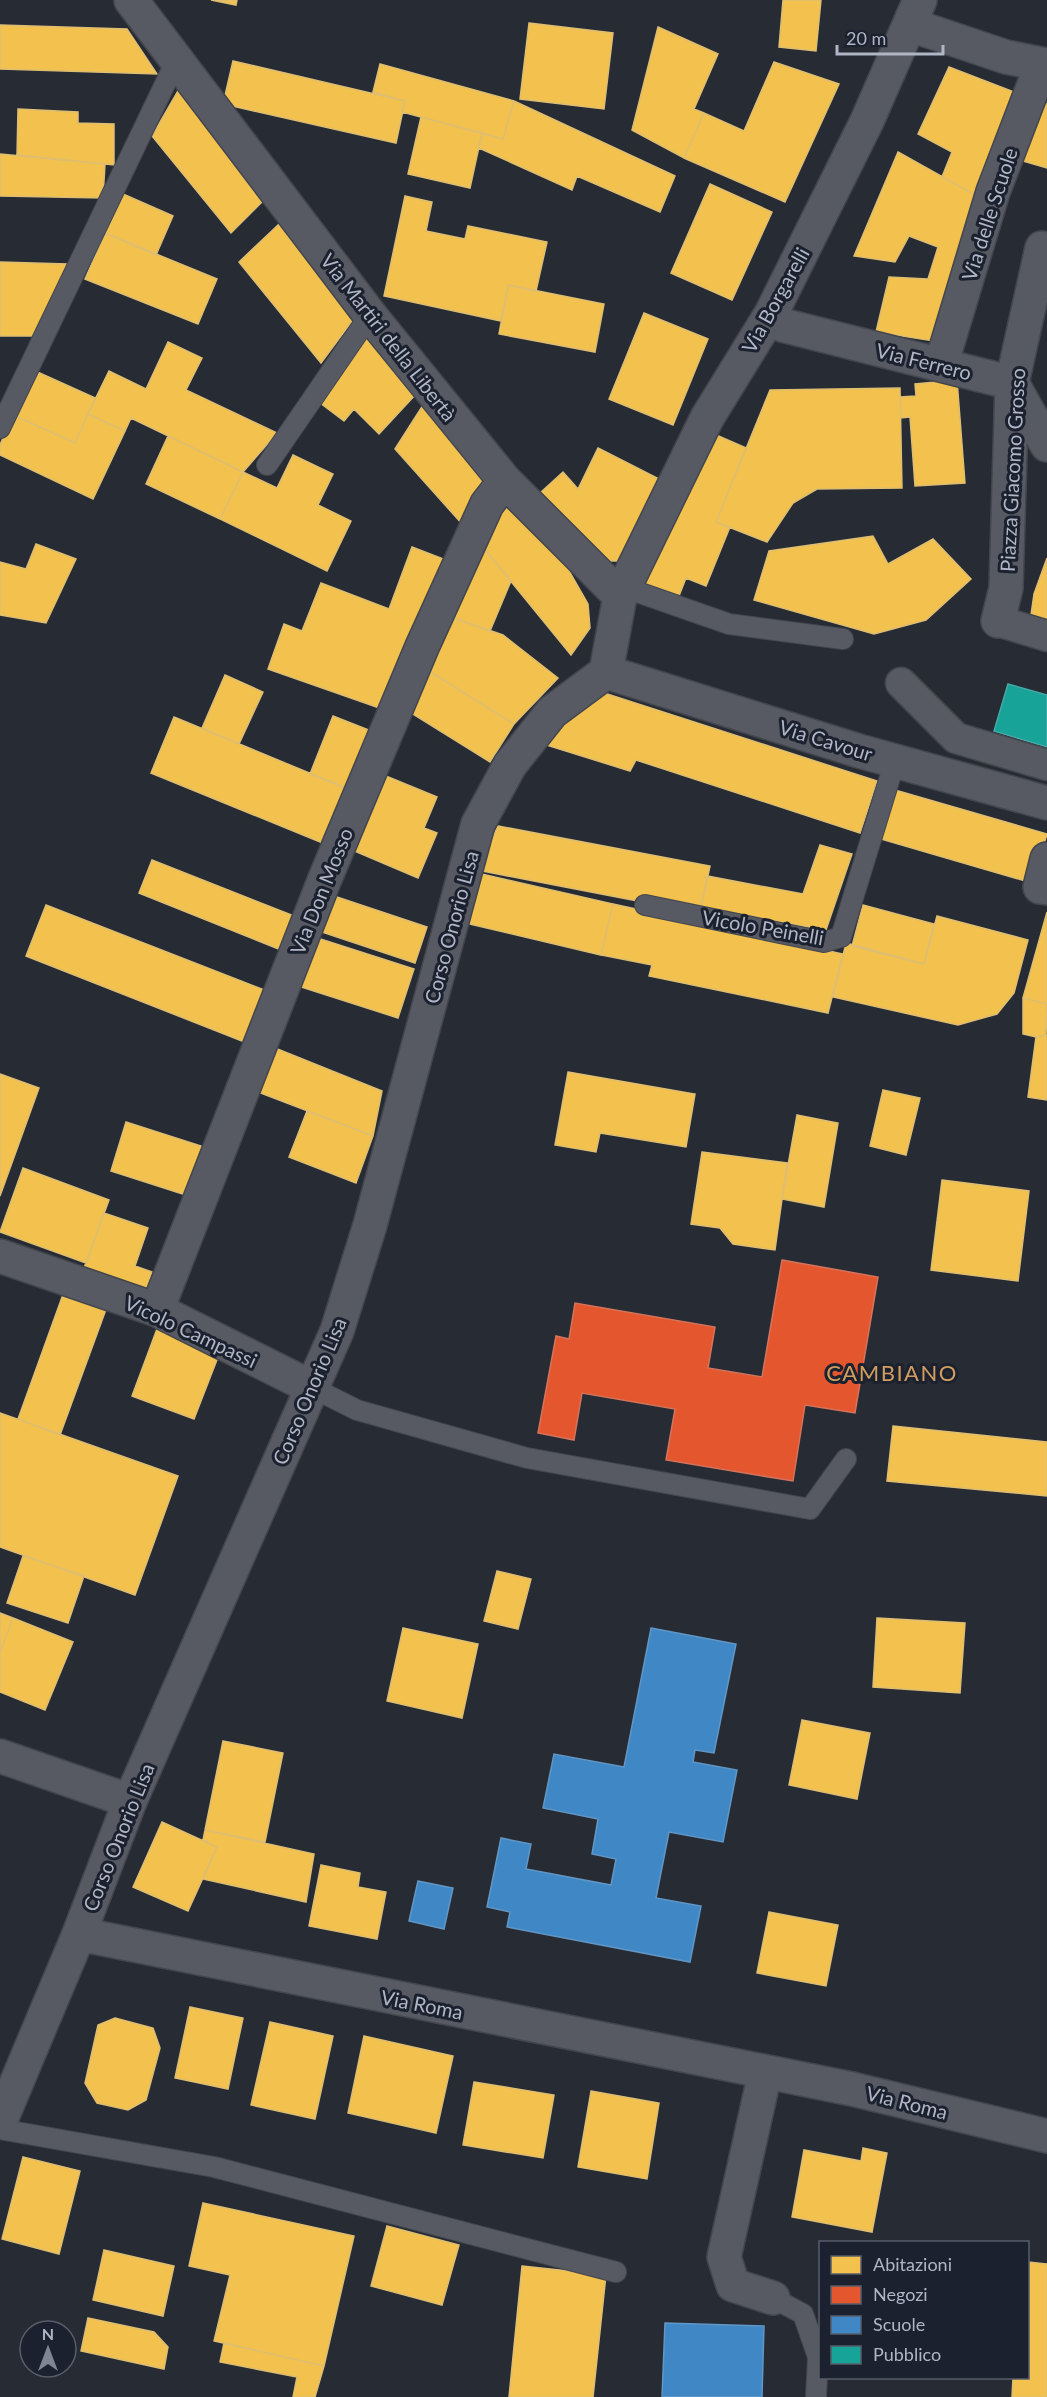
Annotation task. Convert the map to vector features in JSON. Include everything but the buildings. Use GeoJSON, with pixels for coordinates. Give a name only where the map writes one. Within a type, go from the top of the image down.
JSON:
{"type":"FeatureCollection","features":[{"type":"Feature","properties":{"kind":"street","name":"Via Martiri della Libertà"},"geometry":{"type":"LineString","coordinates":[[131,0],[369,315],[505,481],[621,592]]}},
{"type":"Feature","properties":{"kind":"street"},"geometry":{"type":"LineString","coordinates":[[916,13],[1006,57],[1045,65]]}},
{"type":"Feature","properties":{"kind":"street","name":"Via Borgarelli"},"geometry":{"type":"LineString","coordinates":[[621,592],[707,418],[771,314],[916,13]]}},
{"type":"Feature","properties":{"kind":"street","name":"Via delle Scuole"},"geometry":{"type":"LineString","coordinates":[[941,365],[993,192],[1045,65]]}},
{"type":"Feature","properties":{"kind":"street","name":"Piazza Giacomo Grosso"},"geometry":{"type":"LineString","coordinates":[[998,621],[1006,588],[1012,383],[1042,248]]}},
{"type":"Feature","properties":{"kind":"street","name":"Via Ferrero"},"geometry":{"type":"LineString","coordinates":[[771,314],[782,325],[1012,383]]}},
{"type":"Feature","properties":{"kind":"street"},"geometry":{"type":"LineString","coordinates":[[1012,383],[1047,445]]}},
{"type":"Feature","properties":{"kind":"street","name":"Via Don Mosso"},"geometry":{"type":"LineString","coordinates":[[157,1310],[311,914],[409,679],[487,504],[505,481]]}},
{"type":"Feature","properties":{"kind":"street"},"geometry":{"type":"LineString","coordinates":[[606,672],[621,592]]}},
{"type":"Feature","properties":{"kind":"street"},"geometry":{"type":"LineString","coordinates":[[998,621],[1047,636]]}},
{"type":"Feature","properties":{"kind":"street","name":"Via Cavour"},"geometry":{"type":"LineString","coordinates":[[606,672],[895,760],[1047,803]]}},
{"type":"Feature","properties":{"kind":"street","name":"Corso Onorio Lisa"},"geometry":{"type":"LineString","coordinates":[[0,2122],[79,1934],[130,1801],[337,1331],[370,1225],[478,824],[510,765],[552,712],[606,672]]}},
{"type":"Feature","properties":{"kind":"street"},"geometry":{"type":"LineString","coordinates":[[901,683],[956,738],[1047,765]]}},
{"type":"Feature","properties":{"kind":"street"},"geometry":{"type":"LineString","coordinates":[[1047,859],[1040,887],[1047,888]]}},
{"type":"Feature","properties":{"kind":"street","name":"Vicolo Campassi"},"geometry":{"type":"LineString","coordinates":[[0,1257],[157,1310],[311,1387]]}},
{"type":"Feature","properties":{"kind":"street"},"geometry":{"type":"LineString","coordinates":[[0,1756],[130,1801]]}},
{"type":"Feature","properties":{"kind":"street","name":"Via Roma"},"geometry":{"type":"LineString","coordinates":[[79,1934],[852,2089],[1047,2136]]}},
{"type":"Feature","properties":{"kind":"street"},"geometry":{"type":"LineString","coordinates":[[765,2073],[724,2257],[733,2285],[772,2298]]}},
{"type":"Feature","properties":{"kind":"lane"},"geometry":{"type":"LineString","coordinates":[[0,428],[177,59]]}},
{"type":"Feature","properties":{"kind":"lane"},"geometry":{"type":"LineString","coordinates":[[267,465],[369,315]]}},
{"type":"Feature","properties":{"kind":"lane"},"geometry":{"type":"LineString","coordinates":[[621,592],[729,624],[843,639]]}},
{"type":"Feature","properties":{"kind":"lane","name":"Vicolo Peinelli"},"geometry":{"type":"LineString","coordinates":[[645,905],[824,942],[841,937],[895,760]]}},
{"type":"Feature","properties":{"kind":"lane"},"geometry":{"type":"LineString","coordinates":[[311,1387],[357,1410],[528,1458],[810,1509],[846,1459]]}},
{"type":"Feature","properties":{"kind":"lane"},"geometry":{"type":"LineString","coordinates":[[0,2129],[214,2167],[616,2272]]}},
{"type":"Feature","properties":{"kind":"lane"},"geometry":{"type":"LineString","coordinates":[[772,2298],[803,2314],[818,2357],[816,2397]]}},
{"type":"Feature","properties":{"kind":"district","name":"CAMBIANO"},"geometry":{"type":"Point","coordinates":[892,1372]}}]}
